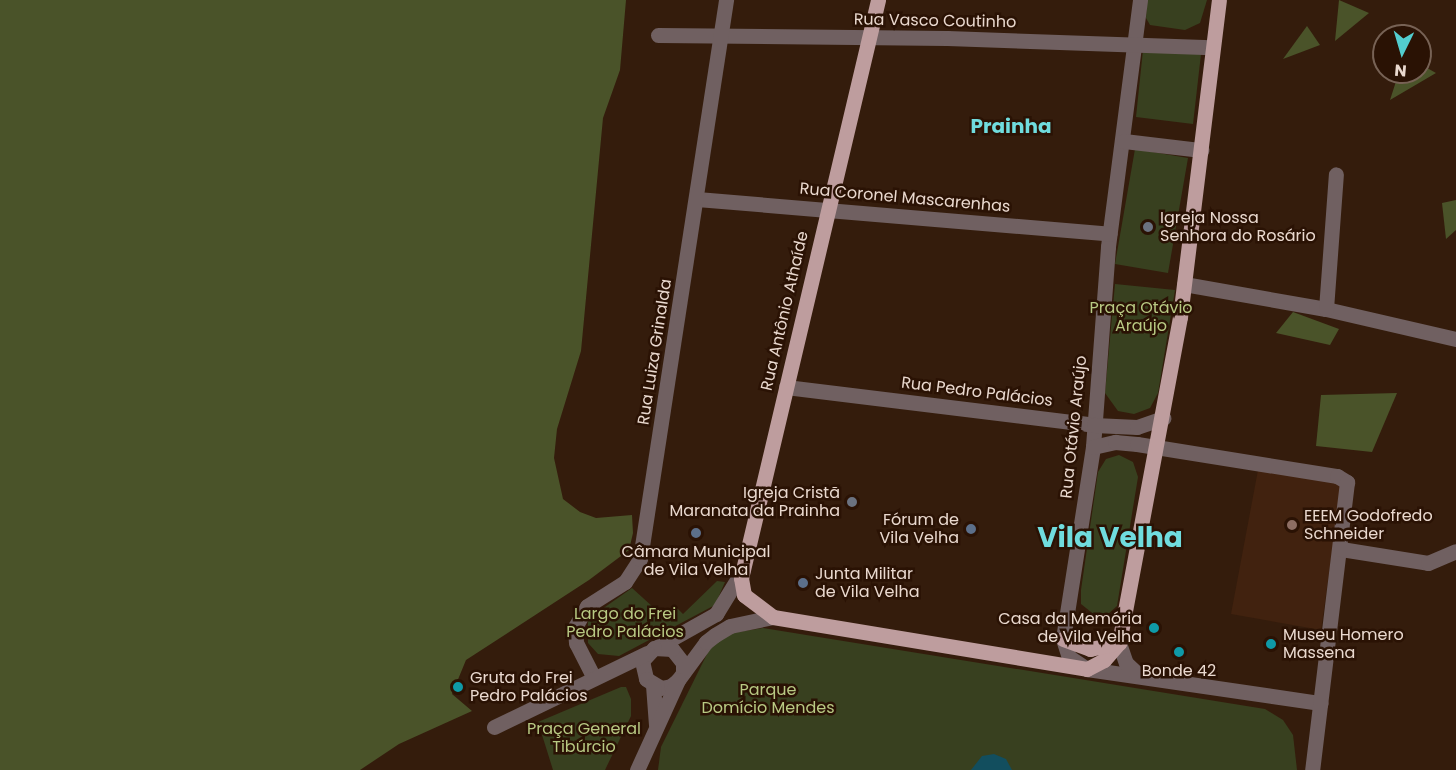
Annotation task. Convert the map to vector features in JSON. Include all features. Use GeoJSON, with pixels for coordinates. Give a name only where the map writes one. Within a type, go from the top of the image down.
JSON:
{"type":"FeatureCollection","features":[{"type":"Feature","properties":{"kind":"main road","name":"Rua Antônio Athaíde"},"geometry":{"type":"LineString","coordinates":[[773,617],[744,595],[743,570],[878,0]]}},
{"type":"Feature","properties":{"kind":"main road"},"geometry":{"type":"LineString","coordinates":[[773,617],[1087,669],[1104,660],[1119,643],[1158,447],[1184,284],[1211,47],[1219,0]]}},
{"type":"Feature","properties":{"kind":"main road"},"geometry":{"type":"LineString","coordinates":[[1063,639],[1090,649],[1119,643]]}},
{"type":"Feature","properties":{"kind":"street","name":"Rua Luiza Grinalda"},"geometry":{"type":"LineString","coordinates":[[594,678],[576,643],[575,627],[587,606],[625,582],[640,559],[726,0]]}},
{"type":"Feature","properties":{"kind":"street","name":"Rua Otávio Araújo"},"geometry":{"type":"LineString","coordinates":[[1063,639],[1093,447],[1110,234],[1124,141],[1140,0]]}},
{"type":"Feature","properties":{"kind":"street","name":"Rua Vasco Coutinho"},"geometry":{"type":"LineString","coordinates":[[658,35],[722,34],[1211,47]]}},
{"type":"Feature","properties":{"kind":"street"},"geometry":{"type":"LineString","coordinates":[[1124,141],[1201,150]]}},
{"type":"Feature","properties":{"kind":"street"},"geometry":{"type":"LineString","coordinates":[[1326,309],[1336,174]]}},
{"type":"Feature","properties":{"kind":"street","name":"Rua Coronel Mascarenhas"},"geometry":{"type":"LineString","coordinates":[[697,199],[1110,234]]}},
{"type":"Feature","properties":{"kind":"street"},"geometry":{"type":"LineString","coordinates":[[1184,284],[1326,309],[1456,339]]}},
{"type":"Feature","properties":{"kind":"street","name":"Rua Pedro Palácios"},"geometry":{"type":"LineString","coordinates":[[786,387],[1094,425],[1137,427],[1162,418]]}},
{"type":"Feature","properties":{"kind":"street"},"geometry":{"type":"LineString","coordinates":[[1093,447],[1115,442],[1158,447],[1337,476],[1347,482],[1341,549],[1312,770]]}},
{"type":"Feature","properties":{"kind":"street"},"geometry":{"type":"LineString","coordinates":[[1341,549],[1428,563],[1456,551]]}},
{"type":"Feature","properties":{"kind":"street"},"geometry":{"type":"LineString","coordinates":[[494,727],[651,650],[716,614],[743,570]]}},
{"type":"Feature","properties":{"kind":"street"},"geometry":{"type":"LineString","coordinates":[[653,685],[671,686],[706,642],[725,628],[773,617]]}},
{"type":"Feature","properties":{"kind":"street"},"geometry":{"type":"LineString","coordinates":[[1063,639],[1069,657],[1087,669],[1321,703]]}},
{"type":"Feature","properties":{"kind":"street"},"geometry":{"type":"LineString","coordinates":[[1119,643],[1126,663],[1140,676]]}},
{"type":"Feature","properties":{"kind":"street"},"geometry":{"type":"LineString","coordinates":[[637,770],[680,676],[680,655],[672,649],[651,650]]}},
{"type":"Feature","properties":{"kind":"street"},"geometry":{"type":"LineString","coordinates":[[642,671],[651,650]]}},
{"type":"Feature","properties":{"kind":"street"},"geometry":{"type":"LineString","coordinates":[[613,668],[642,671],[653,685],[656,725]]}},
{"type":"Feature","properties":{"kind":"shaded area","name":"EEEM Godofredo Schneider"},"geometry":{"type":"Polygon","coordinates":[[[1258,470],[1336,483],[1341,488],[1321,630],[1231,614],[1258,470]]]}},
{"type":"Feature","properties":{"kind":"green space"},"geometry":{"type":"Polygon","coordinates":[[[0,0],[626,0],[620,70],[603,118],[581,351],[557,429],[554,458],[563,499],[580,512],[596,518],[632,515],[633,533],[629,550],[589,580],[466,660],[452,694],[472,711],[399,744],[360,770],[0,770],[0,0]]]}},
{"type":"Feature","properties":{"kind":"green space"},"geometry":{"type":"Polygon","coordinates":[[[1147,0],[1207,0],[1200,23],[1185,30],[1150,25],[1146,18],[1147,0]]]}},
{"type":"Feature","properties":{"kind":"green space"},"geometry":{"type":"Polygon","coordinates":[[[1339,0],[1369,13],[1335,41],[1339,0]]]}},
{"type":"Feature","properties":{"kind":"green space"},"geometry":{"type":"Polygon","coordinates":[[[1307,26],[1320,45],[1283,59],[1307,26]]]}},
{"type":"Feature","properties":{"kind":"green space"},"geometry":{"type":"Polygon","coordinates":[[[1143,50],[1201,54],[1193,124],[1136,117],[1143,50]]]}},
{"type":"Feature","properties":{"kind":"green space"},"geometry":{"type":"Polygon","coordinates":[[[1395,84],[1417,84],[1390,100],[1395,84]]]}},
{"type":"Feature","properties":{"kind":"green space"},"geometry":{"type":"Polygon","coordinates":[[[1135,149],[1188,158],[1168,273],[1115,264],[1135,149]]]}},
{"type":"Feature","properties":{"kind":"green space"},"geometry":{"type":"Polygon","coordinates":[[[1456,200],[1456,230],[1446,239],[1442,203],[1456,200]]]}},
{"type":"Feature","properties":{"kind":"green space","name":"Praça Otávio Araújo"},"geometry":{"type":"Polygon","coordinates":[[[1115,284],[1175,290],[1158,393],[1150,408],[1134,414],[1118,411],[1105,393],[1115,284]]]}},
{"type":"Feature","properties":{"kind":"green space"},"geometry":{"type":"Polygon","coordinates":[[[1293,312],[1339,329],[1330,345],[1276,333],[1293,312]]]}},
{"type":"Feature","properties":{"kind":"green space"},"geometry":{"type":"Polygon","coordinates":[[[1397,393],[1372,452],[1316,446],[1321,395],[1397,393]]]}},
{"type":"Feature","properties":{"kind":"green space"},"geometry":{"type":"Polygon","coordinates":[[[1119,455],[1133,462],[1138,477],[1117,606],[1108,614],[1096,616],[1081,604],[1081,590],[1098,472],[1106,459],[1119,455]]]}},
{"type":"Feature","properties":{"kind":"green space","name":"Largo do Frei Pedro Palácios"},"geometry":{"type":"Polygon","coordinates":[[[717,581],[725,582],[715,605],[619,656],[598,654],[588,643],[588,619],[632,588],[664,617],[676,607],[683,614],[717,581]]]}},
{"type":"Feature","properties":{"kind":"green space","name":"Parque Domício Mendes"},"geometry":{"type":"Polygon","coordinates":[[[763,628],[1265,709],[1283,720],[1293,735],[1297,770],[658,770],[661,747],[709,650],[720,635],[763,628]]]}},
{"type":"Feature","properties":{"kind":"green space","name":"Praça General Tibúrcio"},"geometry":{"type":"Polygon","coordinates":[[[621,687],[626,687],[631,699],[631,716],[605,770],[553,770],[538,722],[621,687]]]}},
{"type":"Feature","properties":{"kind":"water"},"geometry":{"type":"Polygon","coordinates":[[[994,754],[1006,759],[1012,770],[971,770],[982,756],[994,754]]]}},
{"type":"Feature","properties":{"kind":"place","name":"Igreja Nossa Senhora do Rosário"},"geometry":{"type":"Point","coordinates":[1148,227]}},
{"type":"Feature","properties":{"kind":"place","name":"Igreja Cristã Maranata da Prainha"},"geometry":{"type":"Point","coordinates":[852,502]}},
{"type":"Feature","properties":{"kind":"place","name":"EEEM Godofredo Schneider"},"geometry":{"type":"Point","coordinates":[1292,525]}},
{"type":"Feature","properties":{"kind":"place","name":"Fórum de Vila Velha"},"geometry":{"type":"Point","coordinates":[971,529]}},
{"type":"Feature","properties":{"kind":"place","name":"Câmara Municipal de Vila Velha"},"geometry":{"type":"Point","coordinates":[696,533]}},
{"type":"Feature","properties":{"kind":"place","name":"Junta Militar de Vila Velha"},"geometry":{"type":"Point","coordinates":[803,583]}},
{"type":"Feature","properties":{"kind":"place","name":"Casa da Memória de Vila Velha"},"geometry":{"type":"Point","coordinates":[1154,628]}},
{"type":"Feature","properties":{"kind":"place","name":"Museu Homero Massena"},"geometry":{"type":"Point","coordinates":[1271,644]}},
{"type":"Feature","properties":{"kind":"place","name":"Bonde 42"},"geometry":{"type":"Point","coordinates":[1179,652]}},
{"type":"Feature","properties":{"kind":"place","name":"Gruta do Frei Pedro Palácios"},"geometry":{"type":"Point","coordinates":[458,687]}},
{"type":"Feature","properties":{"kind":"district","name":"Prainha"},"geometry":{"type":"Point","coordinates":[1011,126]}},
{"type":"Feature","properties":{"kind":"district","name":"Vila Velha"},"geometry":{"type":"Point","coordinates":[1110,538]}}]}
